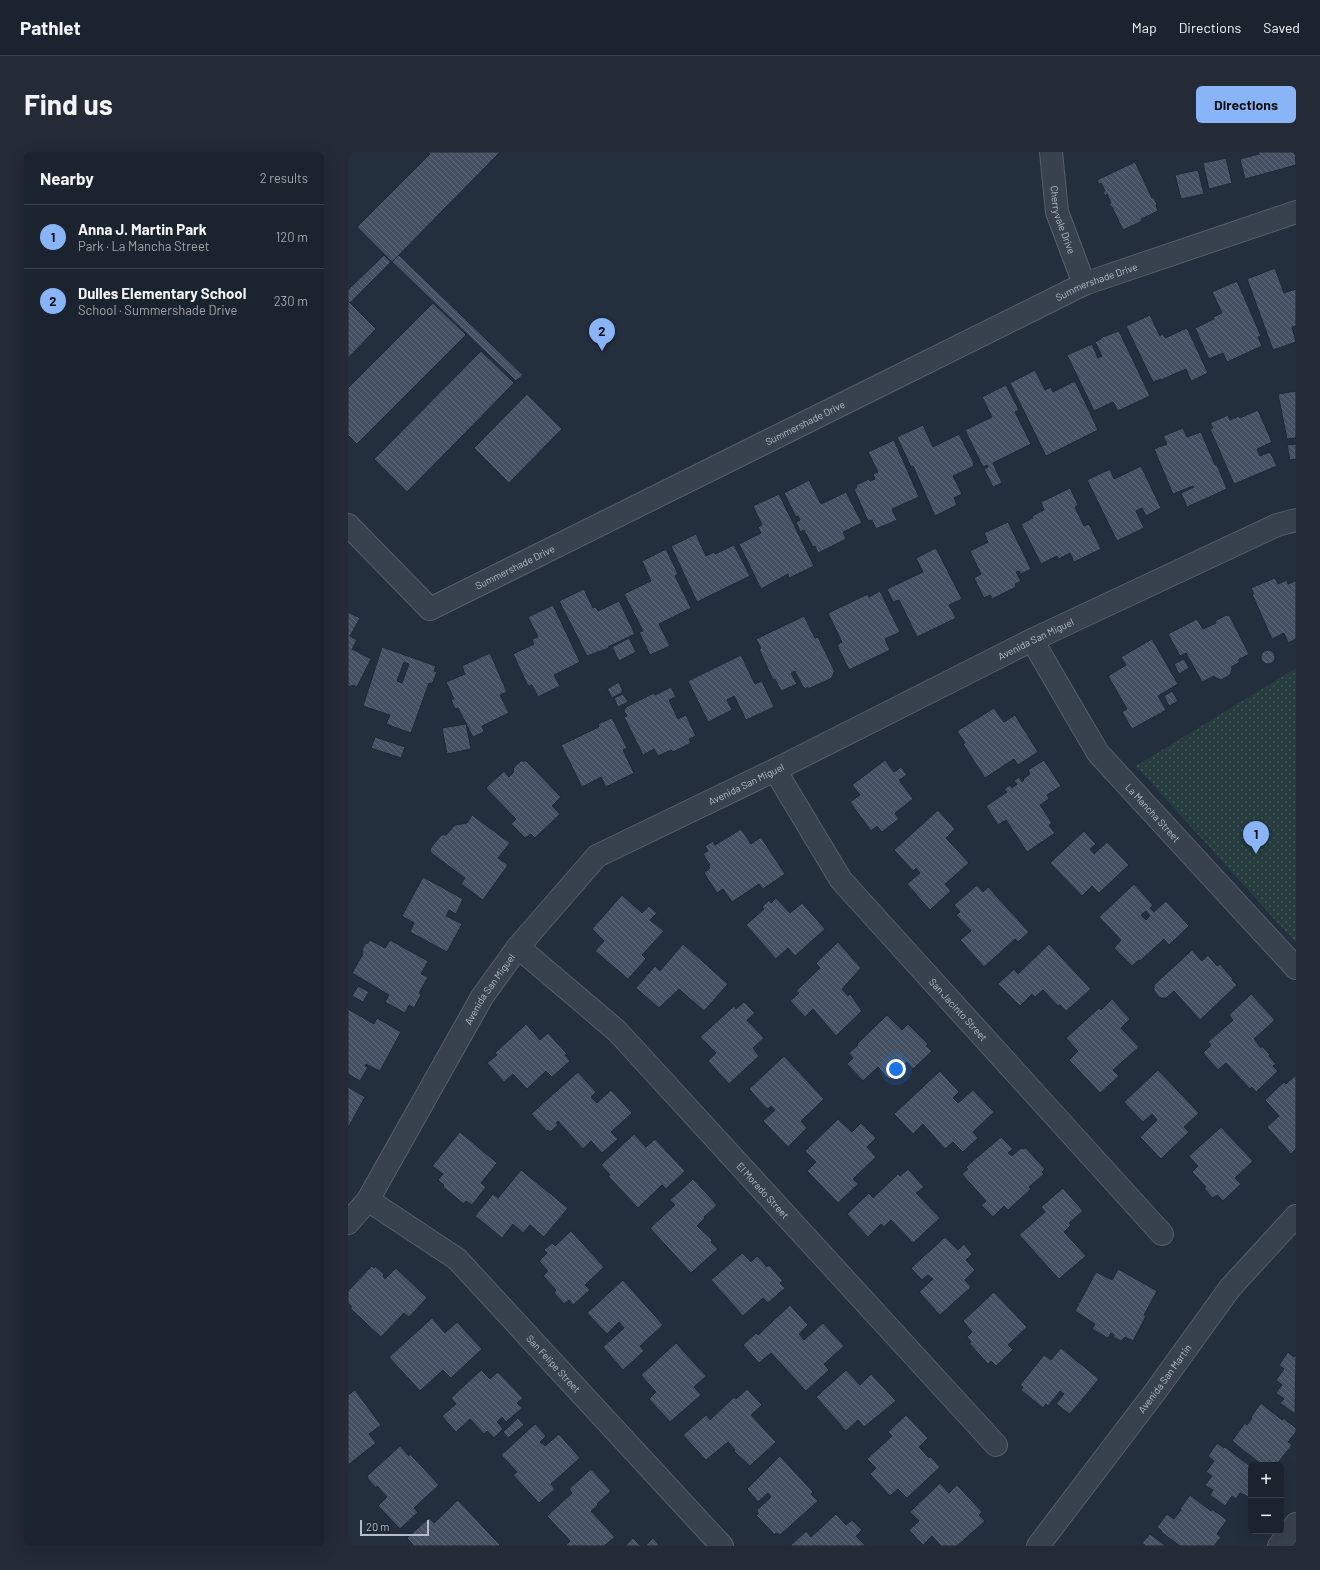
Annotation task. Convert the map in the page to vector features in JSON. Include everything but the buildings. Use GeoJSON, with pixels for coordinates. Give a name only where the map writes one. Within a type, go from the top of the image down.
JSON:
{"type":"FeatureCollection","features":[{"type":"Feature","properties":{"kind":"street","name":"Cherryvale Drive"},"geometry":{"type":"LineString","coordinates":[[1051,152],[1057,212],[1084,284]]}},
{"type":"Feature","properties":{"kind":"street","name":"Summershade Drive"},"geometry":{"type":"LineString","coordinates":[[348,525],[430,609],[1084,284],[1296,212]]}},
{"type":"Feature","properties":{"kind":"street","name":"Avenida San Miguel"},"geometry":{"type":"LineString","coordinates":[[348,1223],[368,1200],[482,996],[518,947],[597,856],[775,770],[1032,640],[1277,525],[1296,520]]}},
{"type":"Feature","properties":{"kind":"street","name":"La Mancha Street"},"geometry":{"type":"LineString","coordinates":[[1032,640],[1098,753],[1296,968]]}},
{"type":"Feature","properties":{"kind":"street","name":"San Jacinto Street"},"geometry":{"type":"LineString","coordinates":[[775,770],[841,880],[1162,1234]]}},
{"type":"Feature","properties":{"kind":"street","name":"El Morado Street"},"geometry":{"type":"LineString","coordinates":[[518,947],[617,1031],[996,1445]]}},
{"type":"Feature","properties":{"kind":"street","name":"San Felipe Street"},"geometry":{"type":"LineString","coordinates":[[368,1200],[457,1259],[722,1546]]}},
{"type":"Feature","properties":{"kind":"street","name":"Avenida San Martin"},"geometry":{"type":"LineString","coordinates":[[1038,1546],[1155,1392],[1230,1288],[1296,1216]]}},
{"type":"Feature","properties":{"kind":"street"},"geometry":{"type":"LineString","coordinates":[[1279,1546],[1296,1524]]}},
{"type":"Feature","properties":{"kind":"green space"},"geometry":{"type":"Polygon","coordinates":[[[1296,668],[1296,943],[1136,766],[1296,668]]]}},
{"type":"Feature","properties":{"kind":"place","name":"Dulles Elementary School"},"geometry":{"type":"Point","coordinates":[602,351]}},
{"type":"Feature","properties":{"kind":"place","name":"Anna J. Martin Park"},"geometry":{"type":"Point","coordinates":[1256,854]}}]}
